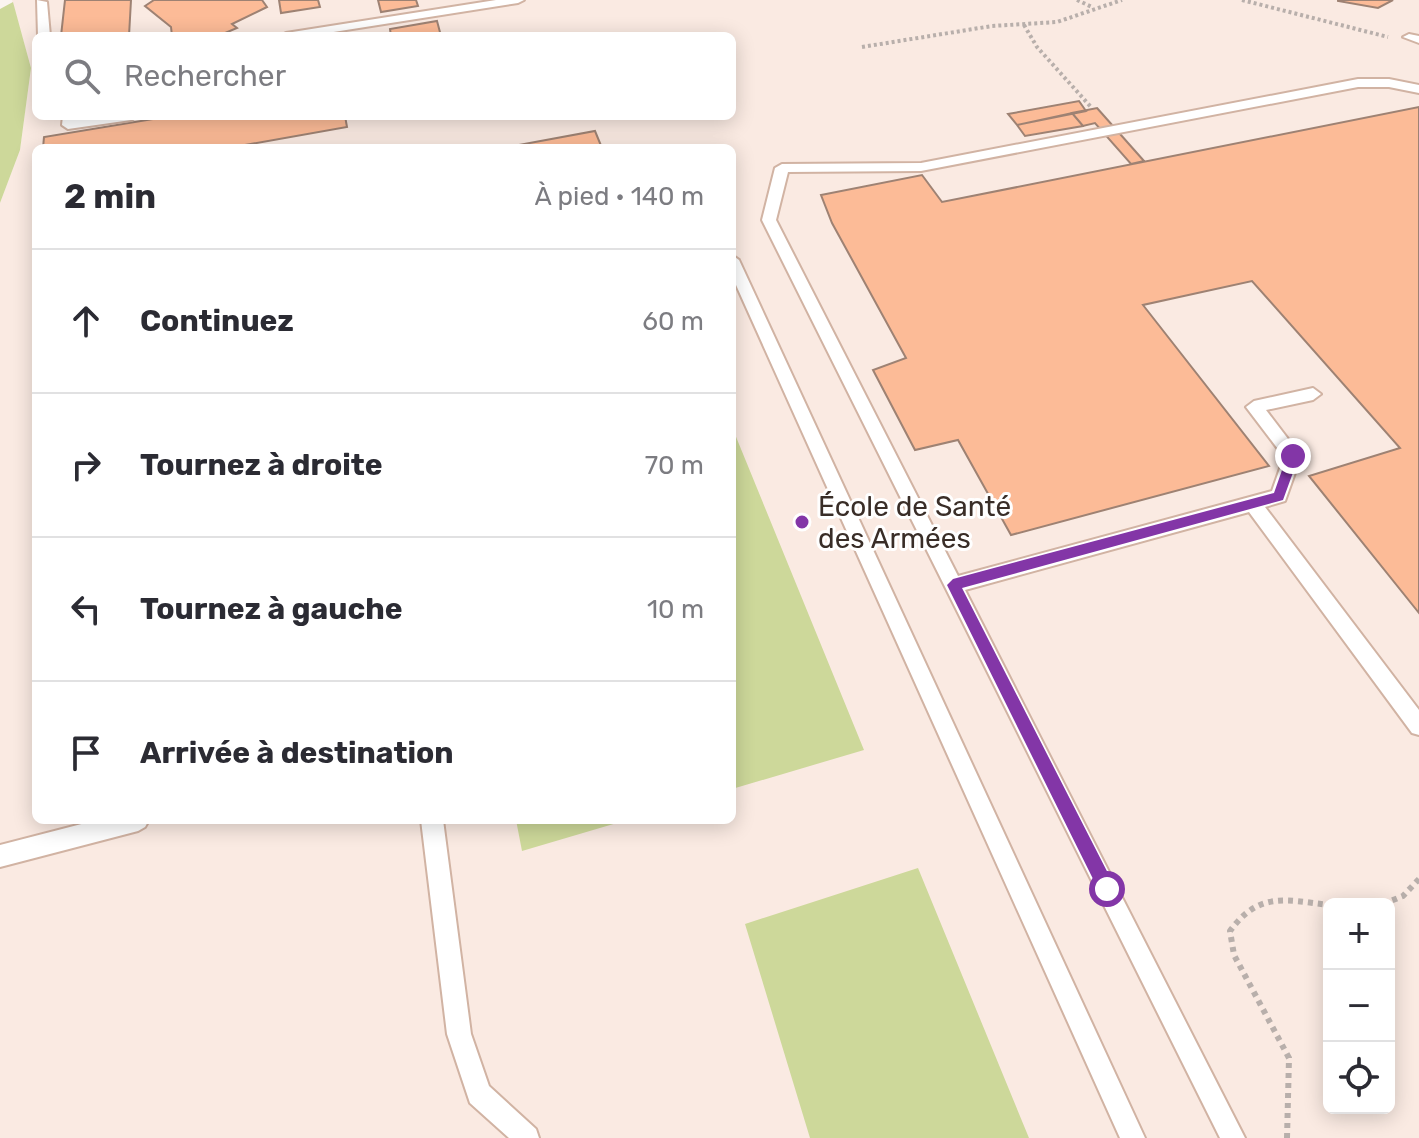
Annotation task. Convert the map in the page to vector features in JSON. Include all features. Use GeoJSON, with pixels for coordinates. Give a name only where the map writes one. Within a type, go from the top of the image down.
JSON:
{"type":"FeatureCollection","features":[{"type":"Feature","properties":{"kind":"lane"},"geometry":{"type":"LineString","coordinates":[[352,31],[518,0]]}},
{"type":"Feature","properties":{"kind":"lane"},"geometry":{"type":"LineString","coordinates":[[41,2],[44,32]]}},
{"type":"Feature","properties":{"kind":"lane"},"geometry":{"type":"LineString","coordinates":[[1233,1138],[769,220],[782,168],[921,167],[1358,83],[1389,83],[1419,89]]}},
{"type":"Feature","properties":{"kind":"lane"},"geometry":{"type":"LineString","coordinates":[[69,120],[68,125],[103,120]]}},
{"type":"Feature","properties":{"kind":"lane"},"geometry":{"type":"LineString","coordinates":[[736,269],[1133,1138]]}},
{"type":"Feature","properties":{"kind":"lane"},"geometry":{"type":"LineString","coordinates":[[953,585],[1279,496],[1293,456],[1254,407],[1313,394]]}},
{"type":"Feature","properties":{"kind":"lane"},"geometry":{"type":"LineString","coordinates":[[1253,504],[1419,726]]}},
{"type":"Feature","properties":{"kind":"lane"},"geometry":{"type":"LineString","coordinates":[[0,856],[123,824]]}},
{"type":"Feature","properties":{"kind":"lane"},"geometry":{"type":"LineString","coordinates":[[433,824],[459,1034],[479,1094],[527,1138]]}},
{"type":"Feature","properties":{"kind":"path"},"geometry":{"type":"LineString","coordinates":[[1077,0],[1093,8]]}},
{"type":"Feature","properties":{"kind":"path"},"geometry":{"type":"LineString","coordinates":[[862,47],[992,26],[1057,22],[1122,0]]}},
{"type":"Feature","properties":{"kind":"path"},"geometry":{"type":"LineString","coordinates":[[1242,0],[1409,39]]}},
{"type":"Feature","properties":{"kind":"path"},"geometry":{"type":"LineString","coordinates":[[1023,24],[1037,47],[1091,107]]}},
{"type":"Feature","properties":{"kind":"path"},"geometry":{"type":"LineString","coordinates":[[1395,899],[1403,896],[1419,879]]}},
{"type":"Feature","properties":{"kind":"path"},"geometry":{"type":"LineString","coordinates":[[1287,1138],[1289,1058],[1234,955],[1230,931],[1241,913],[1265,899],[1323,904]]}},
{"type":"Feature","properties":{"kind":"shaded area"},"geometry":{"type":"Polygon","coordinates":[[[12,0],[1419,0],[1419,1138],[0,1138],[0,203],[20,150],[31,68],[12,0]]]}},
{"type":"Feature","properties":{"kind":"green space"},"geometry":{"type":"Polygon","coordinates":[[[13,2],[31,68],[20,150],[0,203],[0,9],[13,2]]]}},
{"type":"Feature","properties":{"kind":"green space"},"geometry":{"type":"Polygon","coordinates":[[[736,437],[864,750],[736,788],[736,437]]]}},
{"type":"Feature","properties":{"kind":"green space"},"geometry":{"type":"Polygon","coordinates":[[[517,824],[613,824],[522,851],[517,824]]]}},
{"type":"Feature","properties":{"kind":"green space"},"geometry":{"type":"Polygon","coordinates":[[[918,868],[1029,1138],[810,1138],[745,924],[918,868]]]}},
{"type":"Feature","properties":{"kind":"building"},"geometry":{"type":"Polygon","coordinates":[[[65,0],[131,0],[129,32],[61,32],[65,0]]]}},
{"type":"Feature","properties":{"kind":"building"},"geometry":{"type":"Polygon","coordinates":[[[154,0],[262,0],[267,7],[232,24],[237,28],[228,32],[172,32],[171,27],[145,6],[154,0]]]}},
{"type":"Feature","properties":{"kind":"building"},"geometry":{"type":"Polygon","coordinates":[[[279,0],[318,0],[320,7],[281,13],[279,0]]]}},
{"type":"Feature","properties":{"kind":"building"},"geometry":{"type":"Polygon","coordinates":[[[378,0],[416,0],[418,6],[381,12],[378,0]]]}},
{"type":"Feature","properties":{"kind":"building"},"geometry":{"type":"Polygon","coordinates":[[[1338,0],[1393,0],[1378,8],[1338,1],[1338,0]]]}},
{"type":"Feature","properties":{"kind":"building"},"geometry":{"type":"Polygon","coordinates":[[[437,21],[440,32],[390,32],[390,29],[437,21]]]}},
{"type":"Feature","properties":{"kind":"building"},"geometry":{"type":"Polygon","coordinates":[[[1079,101],[1086,111],[1017,125],[1008,114],[1079,101]]]}},
{"type":"Feature","properties":{"kind":"building"},"geometry":{"type":"Polygon","coordinates":[[[1419,107],[1419,613],[1309,476],[1400,448],[1252,281],[1143,305],[1269,466],[1011,535],[958,440],[915,450],[873,370],[906,358],[832,223],[821,195],[922,175],[942,202],[1419,107]]]}},
{"type":"Feature","properties":{"kind":"building"},"geometry":{"type":"Polygon","coordinates":[[[1097,108],[1144,161],[1131,164],[1095,123],[1083,126],[1072,113],[1097,108]]]}},
{"type":"Feature","properties":{"kind":"building"},"geometry":{"type":"Polygon","coordinates":[[[1072,113],[1083,126],[1025,136],[1017,125],[1072,113]]]}},
{"type":"Feature","properties":{"kind":"building"},"geometry":{"type":"Polygon","coordinates":[[[147,120],[346,120],[347,127],[251,144],[43,144],[44,137],[147,120]]]}},
{"type":"Feature","properties":{"kind":"building"},"geometry":{"type":"Polygon","coordinates":[[[595,131],[600,144],[525,144],[595,131]]]}},
{"type":"Feature","properties":{"kind":"place","name":"École de Santé des Armées"},"geometry":{"type":"Point","coordinates":[802,522]}},
{"type":"Feature","properties":{"kind":"route"},"geometry":{"type":"LineString","coordinates":[[1107,889],[953,585],[1279,496],[1293,456]]}}]}
